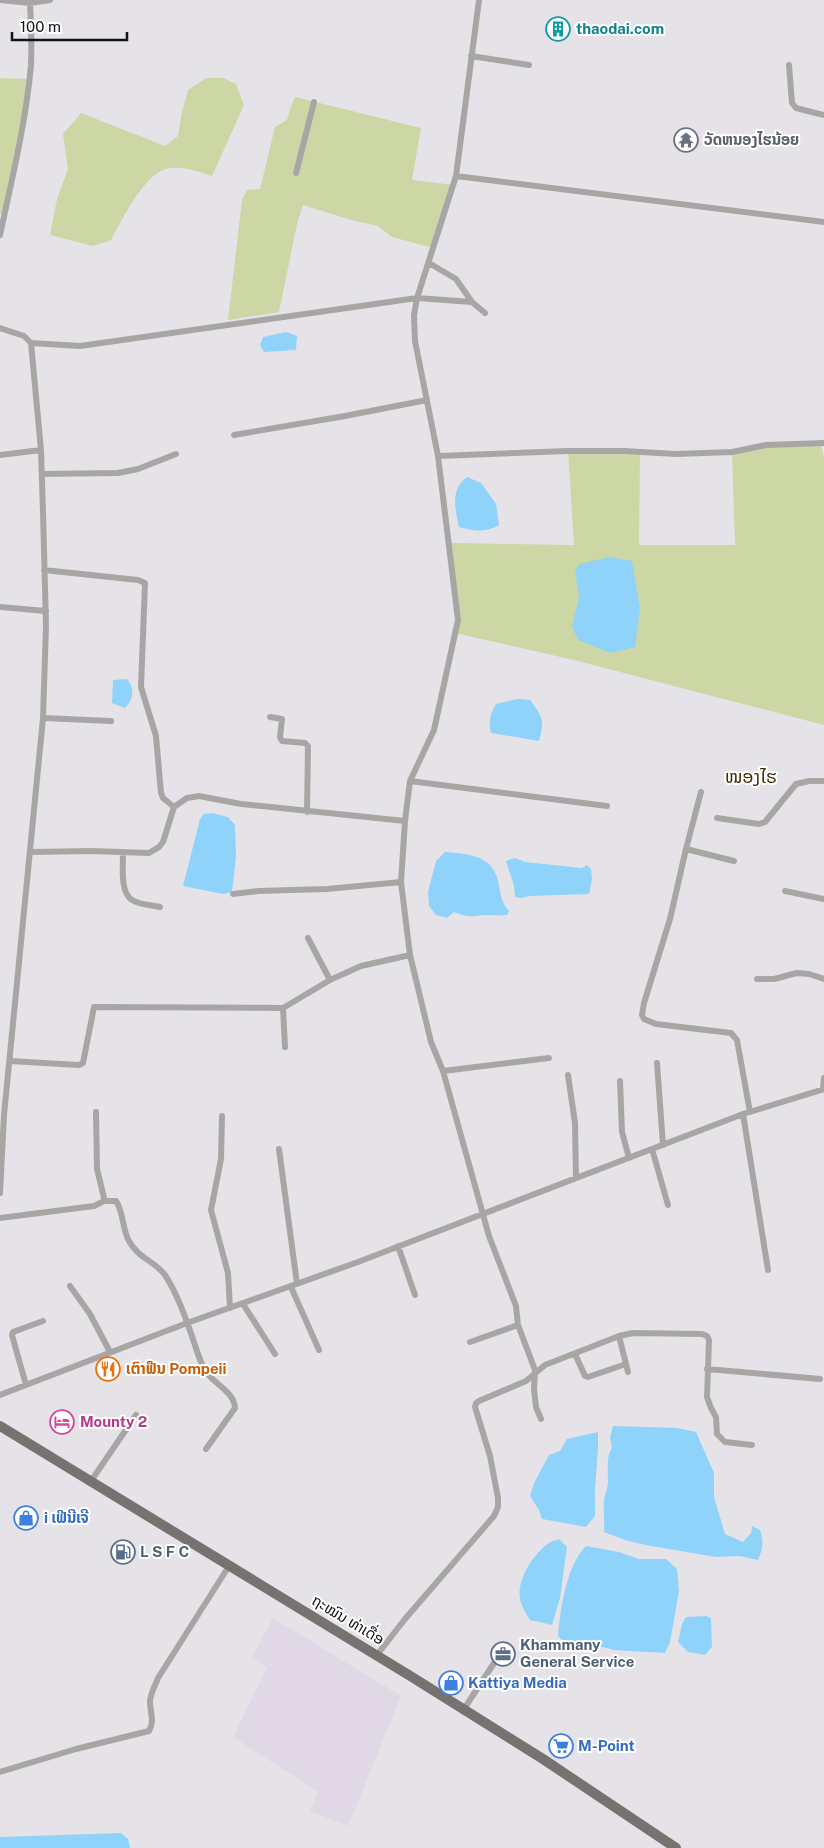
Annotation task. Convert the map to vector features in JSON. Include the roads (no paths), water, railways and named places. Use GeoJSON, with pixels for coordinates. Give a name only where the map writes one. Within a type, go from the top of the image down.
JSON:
{"type":"FeatureCollection","features":[{"type":"Feature","properties":{"kind":"main road","name":"ຖະໝົນ ທ່າເດື່ອ"},"geometry":{"type":"LineString","coordinates":[[0,1426],[464,1710],[585,1786],[676,1848]]}},
{"type":"Feature","properties":{"kind":"street"},"geometry":{"type":"LineString","coordinates":[[0,0],[30,3],[50,0]]}},
{"type":"Feature","properties":{"kind":"street"},"geometry":{"type":"LineString","coordinates":[[479,0],[456,176],[417,298],[414,315],[415,341],[438,456],[458,620],[434,730],[410,781],[401,882],[410,955],[431,1042],[443,1071],[482,1214],[516,1306],[518,1325],[535,1373],[536,1407],[541,1419]]}},
{"type":"Feature","properties":{"kind":"street"},"geometry":{"type":"LineString","coordinates":[[0,235],[18,152],[28,88],[31,63],[30,3]]}},
{"type":"Feature","properties":{"kind":"street"},"geometry":{"type":"LineString","coordinates":[[471,56],[529,65]]}},
{"type":"Feature","properties":{"kind":"street"},"geometry":{"type":"LineString","coordinates":[[789,65],[792,103],[796,108],[824,115]]}},
{"type":"Feature","properties":{"kind":"street"},"geometry":{"type":"LineString","coordinates":[[296,173],[314,102]]}},
{"type":"Feature","properties":{"kind":"street"},"geometry":{"type":"LineString","coordinates":[[456,176],[824,222]]}},
{"type":"Feature","properties":{"kind":"street"},"geometry":{"type":"LineString","coordinates":[[428,262],[456,279],[472,302],[485,314]]}},
{"type":"Feature","properties":{"kind":"street"},"geometry":{"type":"LineString","coordinates":[[31,343],[80,346],[417,298],[472,302]]}},
{"type":"Feature","properties":{"kind":"street"},"geometry":{"type":"LineString","coordinates":[[0,328],[24,336],[31,343],[41,450],[46,611],[43,718],[10,1061],[2,1114],[0,1193]]}},
{"type":"Feature","properties":{"kind":"street"},"geometry":{"type":"LineString","coordinates":[[234,435],[427,400]]}},
{"type":"Feature","properties":{"kind":"street"},"geometry":{"type":"LineString","coordinates":[[438,456],[568,451],[624,451],[676,454],[732,452],[766,445],[824,443]]}},
{"type":"Feature","properties":{"kind":"street"},"geometry":{"type":"LineString","coordinates":[[0,455],[41,450]]}},
{"type":"Feature","properties":{"kind":"street"},"geometry":{"type":"LineString","coordinates":[[42,474],[118,473],[138,469],[176,454]]}},
{"type":"Feature","properties":{"kind":"street"},"geometry":{"type":"LineString","coordinates":[[44,570],[138,580],[145,583],[141,687],[156,736],[161,793],[163,798],[174,807]]}},
{"type":"Feature","properties":{"kind":"street"},"geometry":{"type":"LineString","coordinates":[[0,607],[46,611]]}},
{"type":"Feature","properties":{"kind":"street"},"geometry":{"type":"LineString","coordinates":[[270,717],[282,719],[280,737],[282,741],[305,743],[308,746],[307,812]]}},
{"type":"Feature","properties":{"kind":"street"},"geometry":{"type":"LineString","coordinates":[[43,718],[111,721]]}},
{"type":"Feature","properties":{"kind":"street"},"geometry":{"type":"LineString","coordinates":[[410,781],[607,806]]}},
{"type":"Feature","properties":{"kind":"street"},"geometry":{"type":"LineString","coordinates":[[717,818],[759,824],[765,822],[796,784],[809,781],[824,781]]}},
{"type":"Feature","properties":{"kind":"street"},"geometry":{"type":"LineString","coordinates":[[701,792],[670,919],[642,1015],[656,1024],[731,1034],[737,1040],[768,1270]]}},
{"type":"Feature","properties":{"kind":"street"},"geometry":{"type":"LineString","coordinates":[[30,852],[91,851],[149,853],[163,842],[174,807],[187,798],[199,796],[240,804],[405,821]]}},
{"type":"Feature","properties":{"kind":"street"},"geometry":{"type":"LineString","coordinates":[[686,850],[734,861]]}},
{"type":"Feature","properties":{"kind":"street"},"geometry":{"type":"LineString","coordinates":[[123,853],[124,887],[129,897],[139,903],[160,907]]}},
{"type":"Feature","properties":{"kind":"street"},"geometry":{"type":"LineString","coordinates":[[233,894],[259,891],[327,889],[401,882]]}},
{"type":"Feature","properties":{"kind":"street"},"geometry":{"type":"LineString","coordinates":[[785,891],[824,899]]}},
{"type":"Feature","properties":{"kind":"street"},"geometry":{"type":"LineString","coordinates":[[308,938],[330,980]]}},
{"type":"Feature","properties":{"kind":"street"},"geometry":{"type":"LineString","coordinates":[[10,1061],[79,1065],[83,1063],[94,1007],[283,1008],[330,980],[361,966],[410,955]]}},
{"type":"Feature","properties":{"kind":"street"},"geometry":{"type":"LineString","coordinates":[[757,979],[774,979],[797,973],[809,974],[824,979]]}},
{"type":"Feature","properties":{"kind":"street"},"geometry":{"type":"LineString","coordinates":[[283,1008],[285,1047]]}},
{"type":"Feature","properties":{"kind":"street"},"geometry":{"type":"LineString","coordinates":[[443,1071],[549,1058]]}},
{"type":"Feature","properties":{"kind":"street"},"geometry":{"type":"LineString","coordinates":[[657,1063],[663,1145]]}},
{"type":"Feature","properties":{"kind":"street"},"geometry":{"type":"LineString","coordinates":[[568,1075],[574,1124],[576,1178]]}},
{"type":"Feature","properties":{"kind":"street"},"geometry":{"type":"LineString","coordinates":[[0,1395],[746,1113],[824,1089],[824,1078]]}},
{"type":"Feature","properties":{"kind":"street"},"geometry":{"type":"LineString","coordinates":[[620,1081],[622,1132],[629,1158]]}},
{"type":"Feature","properties":{"kind":"street"},"geometry":{"type":"LineString","coordinates":[[96,1112],[97,1169],[104,1201]]}},
{"type":"Feature","properties":{"kind":"street"},"geometry":{"type":"LineString","coordinates":[[222,1116],[222,1159],[210,1210],[228,1273],[230,1308]]}},
{"type":"Feature","properties":{"kind":"street"},"geometry":{"type":"LineString","coordinates":[[279,1149],[294,1285],[319,1350]]}},
{"type":"Feature","properties":{"kind":"street"},"geometry":{"type":"LineString","coordinates":[[652,1149],[668,1205]]}},
{"type":"Feature","properties":{"kind":"street"},"geometry":{"type":"LineString","coordinates":[[0,1218],[94,1206],[104,1201],[116,1201],[120,1206],[129,1241],[138,1254],[164,1273],[209,1377],[235,1403],[236,1408],[206,1450]]}},
{"type":"Feature","properties":{"kind":"street"},"geometry":{"type":"LineString","coordinates":[[398,1246],[415,1295]]}},
{"type":"Feature","properties":{"kind":"street"},"geometry":{"type":"LineString","coordinates":[[70,1286],[90,1314],[110,1352]]}},
{"type":"Feature","properties":{"kind":"street"},"geometry":{"type":"LineString","coordinates":[[243,1304],[276,1354]]}},
{"type":"Feature","properties":{"kind":"street"},"geometry":{"type":"LineString","coordinates":[[26,1385],[12,1335],[14,1332],[43,1321]]}},
{"type":"Feature","properties":{"kind":"street"},"geometry":{"type":"LineString","coordinates":[[470,1342],[518,1325]]}},
{"type":"Feature","properties":{"kind":"street"},"geometry":{"type":"LineString","coordinates":[[377,1656],[405,1619],[494,1516],[498,1507],[490,1456],[476,1412],[476,1403],[526,1381],[545,1365],[619,1336],[633,1333],[702,1334],[707,1336],[709,1340],[707,1397],[716,1417],[717,1434],[724,1442],[752,1445]]}},
{"type":"Feature","properties":{"kind":"street"},"geometry":{"type":"LineString","coordinates":[[619,1336],[628,1372]]}},
{"type":"Feature","properties":{"kind":"street"},"geometry":{"type":"LineString","coordinates":[[575,1354],[585,1376],[588,1378],[626,1364]]}},
{"type":"Feature","properties":{"kind":"street"},"geometry":{"type":"LineString","coordinates":[[707,1369],[820,1379]]}},
{"type":"Feature","properties":{"kind":"street"},"geometry":{"type":"LineString","coordinates":[[91,1481],[136,1415]]}},
{"type":"Feature","properties":{"kind":"street"},"geometry":{"type":"LineString","coordinates":[[0,1772],[76,1749],[149,1732],[152,1726],[151,1694],[158,1678],[229,1566]]}},
{"type":"Feature","properties":{"kind":"street"},"geometry":{"type":"LineString","coordinates":[[464,1710],[496,1660]]}},
{"type":"Feature","properties":{"kind":"water"},"geometry":{"type":"Polygon","coordinates":[[[286,332],[297,336],[296,350],[264,352],[260,345],[263,337],[286,332]]]}},
{"type":"Feature","properties":{"kind":"water"},"geometry":{"type":"Polygon","coordinates":[[[467,477],[481,483],[496,504],[499,525],[494,528],[469,530],[459,527],[455,500],[458,488],[467,477]]]}},
{"type":"Feature","properties":{"kind":"water"},"geometry":{"type":"Polygon","coordinates":[[[609,557],[632,561],[640,608],[635,647],[611,653],[578,640],[572,626],[579,597],[575,570],[580,564],[609,557]]]}},
{"type":"Feature","properties":{"kind":"water"},"geometry":{"type":"Polygon","coordinates":[[[127,679],[130,682],[132,697],[125,708],[112,703],[113,680],[127,679]]]}},
{"type":"Feature","properties":{"kind":"water"},"geometry":{"type":"Polygon","coordinates":[[[518,699],[530,700],[540,714],[542,728],[539,741],[491,733],[490,718],[496,704],[518,699]]]}},
{"type":"Feature","properties":{"kind":"water"},"geometry":{"type":"Polygon","coordinates":[[[212,813],[228,817],[235,825],[236,856],[232,892],[223,894],[183,886],[200,819],[204,814],[212,813]]]}},
{"type":"Feature","properties":{"kind":"water"},"geometry":{"type":"Polygon","coordinates":[[[445,852],[472,855],[487,862],[497,876],[502,899],[509,911],[507,915],[470,916],[454,912],[447,918],[436,915],[429,906],[428,892],[436,861],[445,852]]]}},
{"type":"Feature","properties":{"kind":"water"},"geometry":{"type":"Polygon","coordinates":[[[515,858],[525,862],[582,868],[587,865],[591,869],[592,879],[589,894],[515,897],[514,886],[506,861],[515,858]]]}},
{"type":"Feature","properties":{"kind":"water"},"geometry":{"type":"Polygon","coordinates":[[[613,1426],[677,1428],[696,1432],[714,1473],[714,1497],[725,1534],[743,1542],[751,1533],[752,1526],[760,1530],[762,1545],[758,1560],[739,1556],[716,1557],[651,1546],[628,1541],[604,1532],[604,1500],[608,1484],[608,1459],[612,1448],[610,1437],[613,1426]]]}},
{"type":"Feature","properties":{"kind":"water"},"geometry":{"type":"Polygon","coordinates":[[[598,1432],[595,1516],[586,1527],[542,1519],[539,1510],[530,1496],[534,1483],[549,1455],[560,1451],[567,1439],[598,1432]]]}},
{"type":"Feature","properties":{"kind":"water"},"geometry":{"type":"Polygon","coordinates":[[[559,1539],[567,1547],[560,1598],[552,1625],[530,1620],[521,1604],[520,1591],[526,1569],[535,1556],[547,1545],[559,1539]]]}},
{"type":"Feature","properties":{"kind":"water"},"geometry":{"type":"Polygon","coordinates":[[[586,1546],[619,1552],[639,1559],[666,1559],[677,1569],[679,1591],[670,1642],[665,1653],[614,1650],[603,1647],[566,1644],[558,1636],[569,1576],[579,1554],[586,1546]]]}},
{"type":"Feature","properties":{"kind":"water"},"geometry":{"type":"Polygon","coordinates":[[[706,1616],[711,1618],[712,1647],[705,1655],[688,1652],[678,1642],[682,1624],[686,1617],[706,1616]]]}},
{"type":"Feature","properties":{"kind":"water"},"geometry":{"type":"Polygon","coordinates":[[[121,1833],[128,1839],[130,1848],[0,1848],[0,1837],[121,1833]]]}},
{"type":"Feature","properties":{"kind":"place","name":"thaodai.com"},"geometry":{"type":"Point","coordinates":[558,29]}},
{"type":"Feature","properties":{"kind":"place","name":"ວັດຫນອງໄຮນ້ອຍ"},"geometry":{"type":"Point","coordinates":[686,140]}},
{"type":"Feature","properties":{"kind":"place","name":"ເຕົາຟືນ Pompeii"},"geometry":{"type":"Point","coordinates":[108,1369]}},
{"type":"Feature","properties":{"kind":"place","name":"Mounty 2"},"geometry":{"type":"Point","coordinates":[62,1422]}},
{"type":"Feature","properties":{"kind":"place","name":"i ເຟີນີເຈີ"},"geometry":{"type":"Point","coordinates":[26,1518]}},
{"type":"Feature","properties":{"kind":"place","name":"L S F C"},"geometry":{"type":"Point","coordinates":[123,1552]}},
{"type":"Feature","properties":{"kind":"place","name":"Khammany General Service"},"geometry":{"type":"Point","coordinates":[503,1654]}},
{"type":"Feature","properties":{"kind":"place","name":"Kattiya Media"},"geometry":{"type":"Point","coordinates":[451,1683]}},
{"type":"Feature","properties":{"kind":"place","name":"M-Point"},"geometry":{"type":"Point","coordinates":[561,1746]}},
{"type":"Feature","properties":{"kind":"district","name":"ໜອງໄຮ"},"geometry":{"type":"Point","coordinates":[751,777]}}]}
